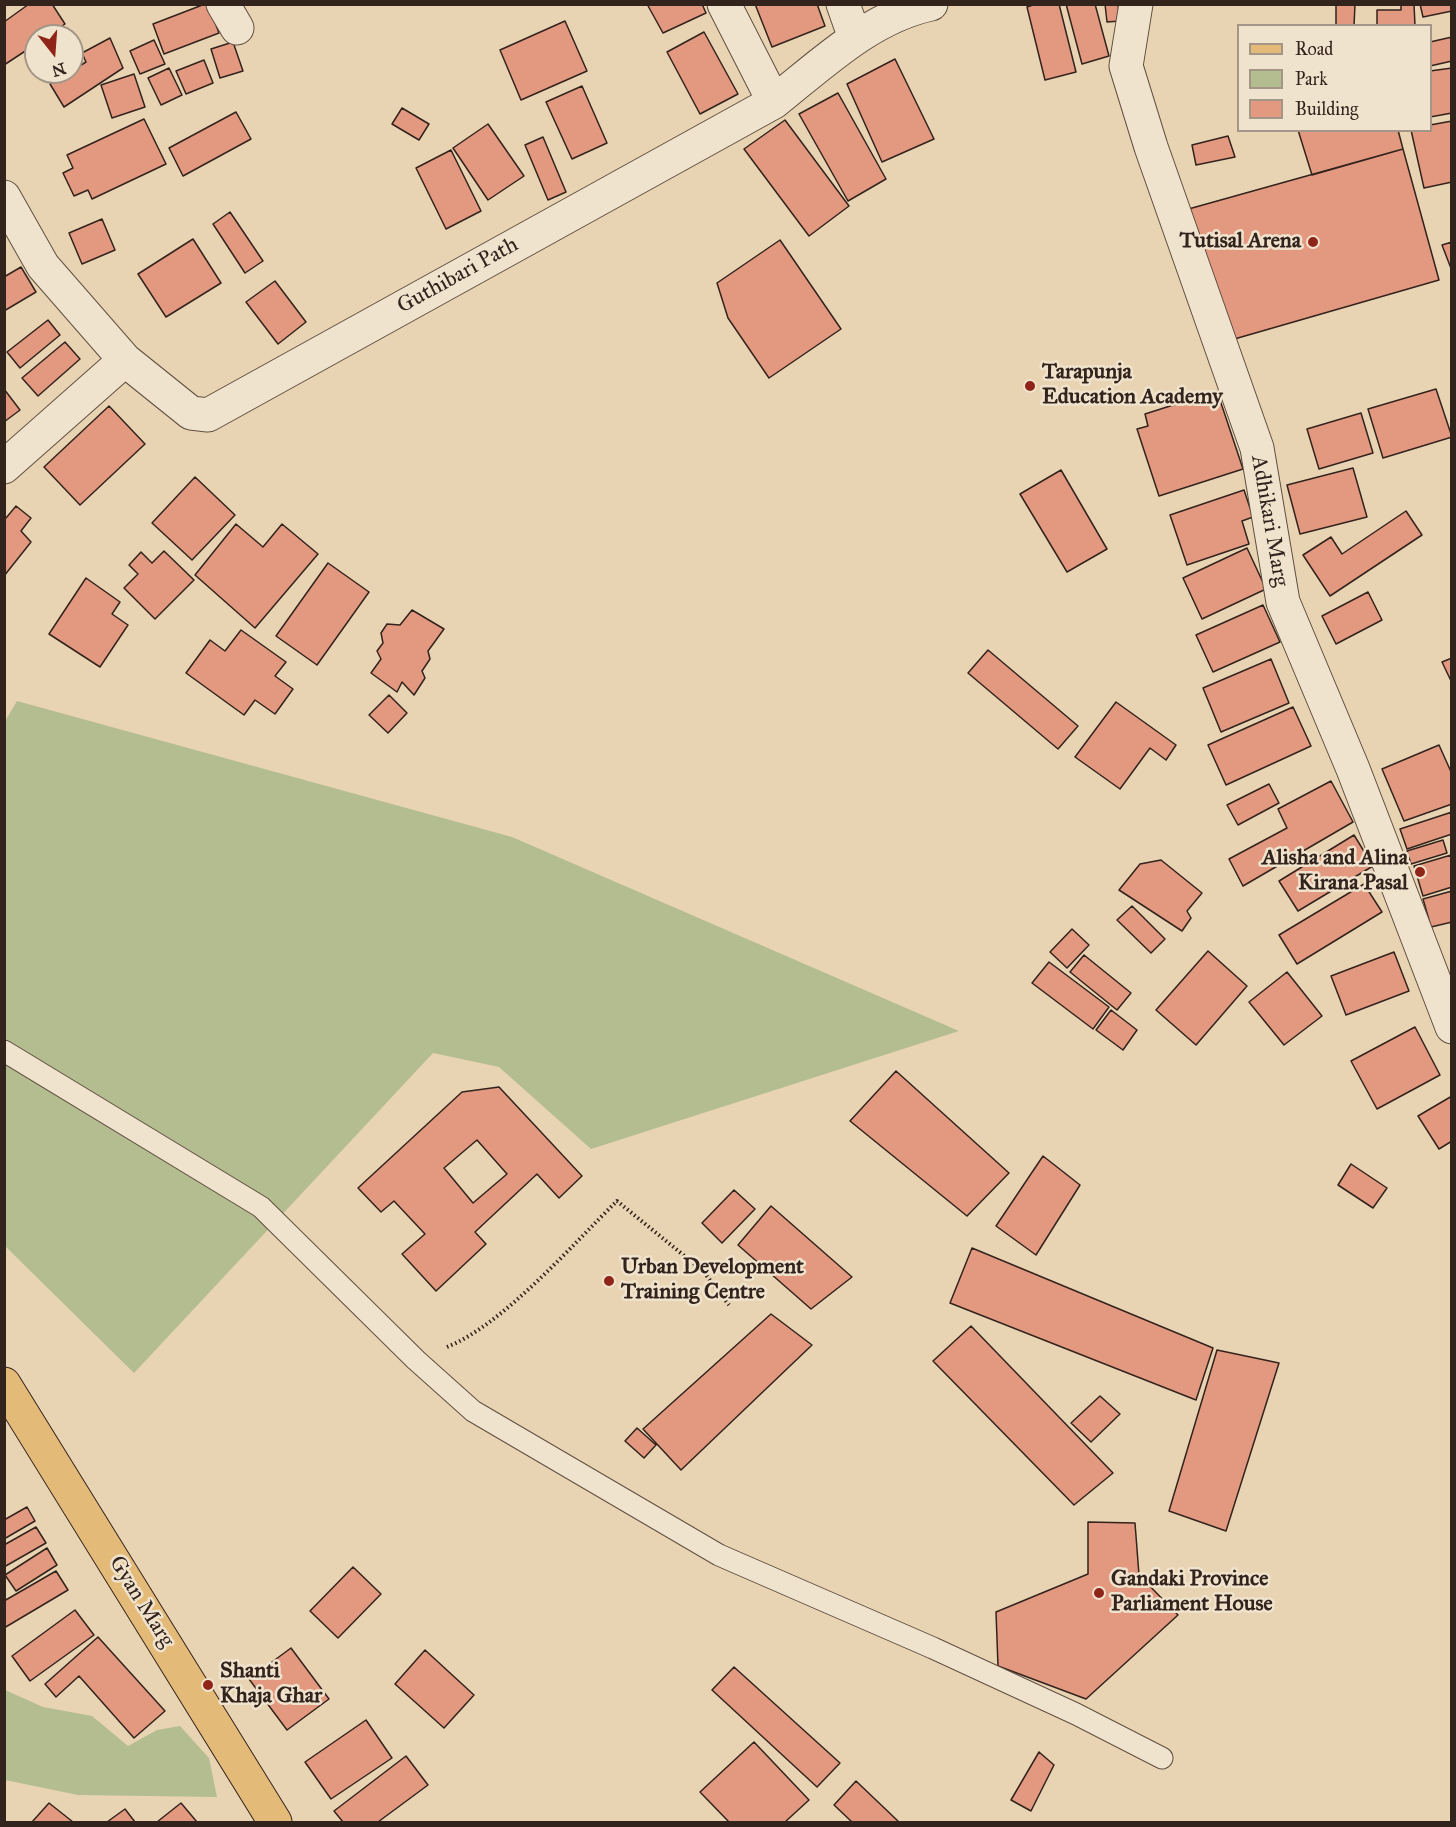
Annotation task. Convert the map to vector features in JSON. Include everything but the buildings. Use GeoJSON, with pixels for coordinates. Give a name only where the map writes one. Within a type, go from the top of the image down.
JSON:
{"type":"FeatureCollection","features":[{"type":"Feature","properties":{"kind":"main road","name":"Gyan Marg"},"geometry":{"type":"LineString","coordinates":[[4,1383],[275,1822]]}},
{"type":"Feature","properties":{"kind":"street"},"geometry":{"type":"LineString","coordinates":[[724,4],[774,102]]}},
{"type":"Feature","properties":{"kind":"street"},"geometry":{"type":"LineString","coordinates":[[843,4],[855,38]]}},
{"type":"Feature","properties":{"kind":"street","name":"Guthibari Path"},"geometry":{"type":"LineString","coordinates":[[4,197],[42,266],[125,360],[191,413],[207,414],[774,102],[855,38],[908,9],[931,4]]}},
{"type":"Feature","properties":{"kind":"street","name":"Adhikari Marg"},"geometry":{"type":"LineString","coordinates":[[1136,4],[1126,66],[1151,147],[1257,448],[1283,602],[1353,769],[1452,1027]]}},
{"type":"Feature","properties":{"kind":"street"},"geometry":{"type":"LineString","coordinates":[[4,467],[125,360]]}},
{"type":"Feature","properties":{"kind":"lane"},"geometry":{"type":"LineString","coordinates":[[4,1051],[261,1207],[416,1360],[473,1411],[719,1555],[933,1648],[1076,1714],[1162,1758]]}},
{"type":"Feature","properties":{"kind":"path"},"geometry":{"type":"LineString","coordinates":[[416,1360],[473,1334],[525,1292],[617,1201],[703,1271],[729,1305]]}},
{"type":"Feature","properties":{"kind":"green space"},"geometry":{"type":"Polygon","coordinates":[[[17,701],[512,837],[959,1031],[591,1149],[499,1067],[433,1053],[134,1373],[5,1246],[4,723],[17,701]]]}},
{"type":"Feature","properties":{"kind":"green space"},"geometry":{"type":"Polygon","coordinates":[[[5,1690],[43,1707],[92,1716],[128,1746],[157,1730],[180,1726],[209,1758],[217,1797],[78,1795],[5,1780],[5,1690]]]}},
{"type":"Feature","properties":{"kind":"place","name":"Tutisal Arena"},"geometry":{"type":"Point","coordinates":[1313,242]}},
{"type":"Feature","properties":{"kind":"place","name":"Tarapunja Education Academy"},"geometry":{"type":"Point","coordinates":[1030,386]}},
{"type":"Feature","properties":{"kind":"place","name":"Alisha and Alina Kirana Pasal"},"geometry":{"type":"Point","coordinates":[1420,872]}},
{"type":"Feature","properties":{"kind":"place","name":"Urban Development Training Centre"},"geometry":{"type":"Point","coordinates":[609,1281]}},
{"type":"Feature","properties":{"kind":"place","name":"Gandaki Province Parliament House"},"geometry":{"type":"Point","coordinates":[1099,1593]}},
{"type":"Feature","properties":{"kind":"place","name":"Shanti Khaja Ghar"},"geometry":{"type":"Point","coordinates":[208,1685]}}]}
